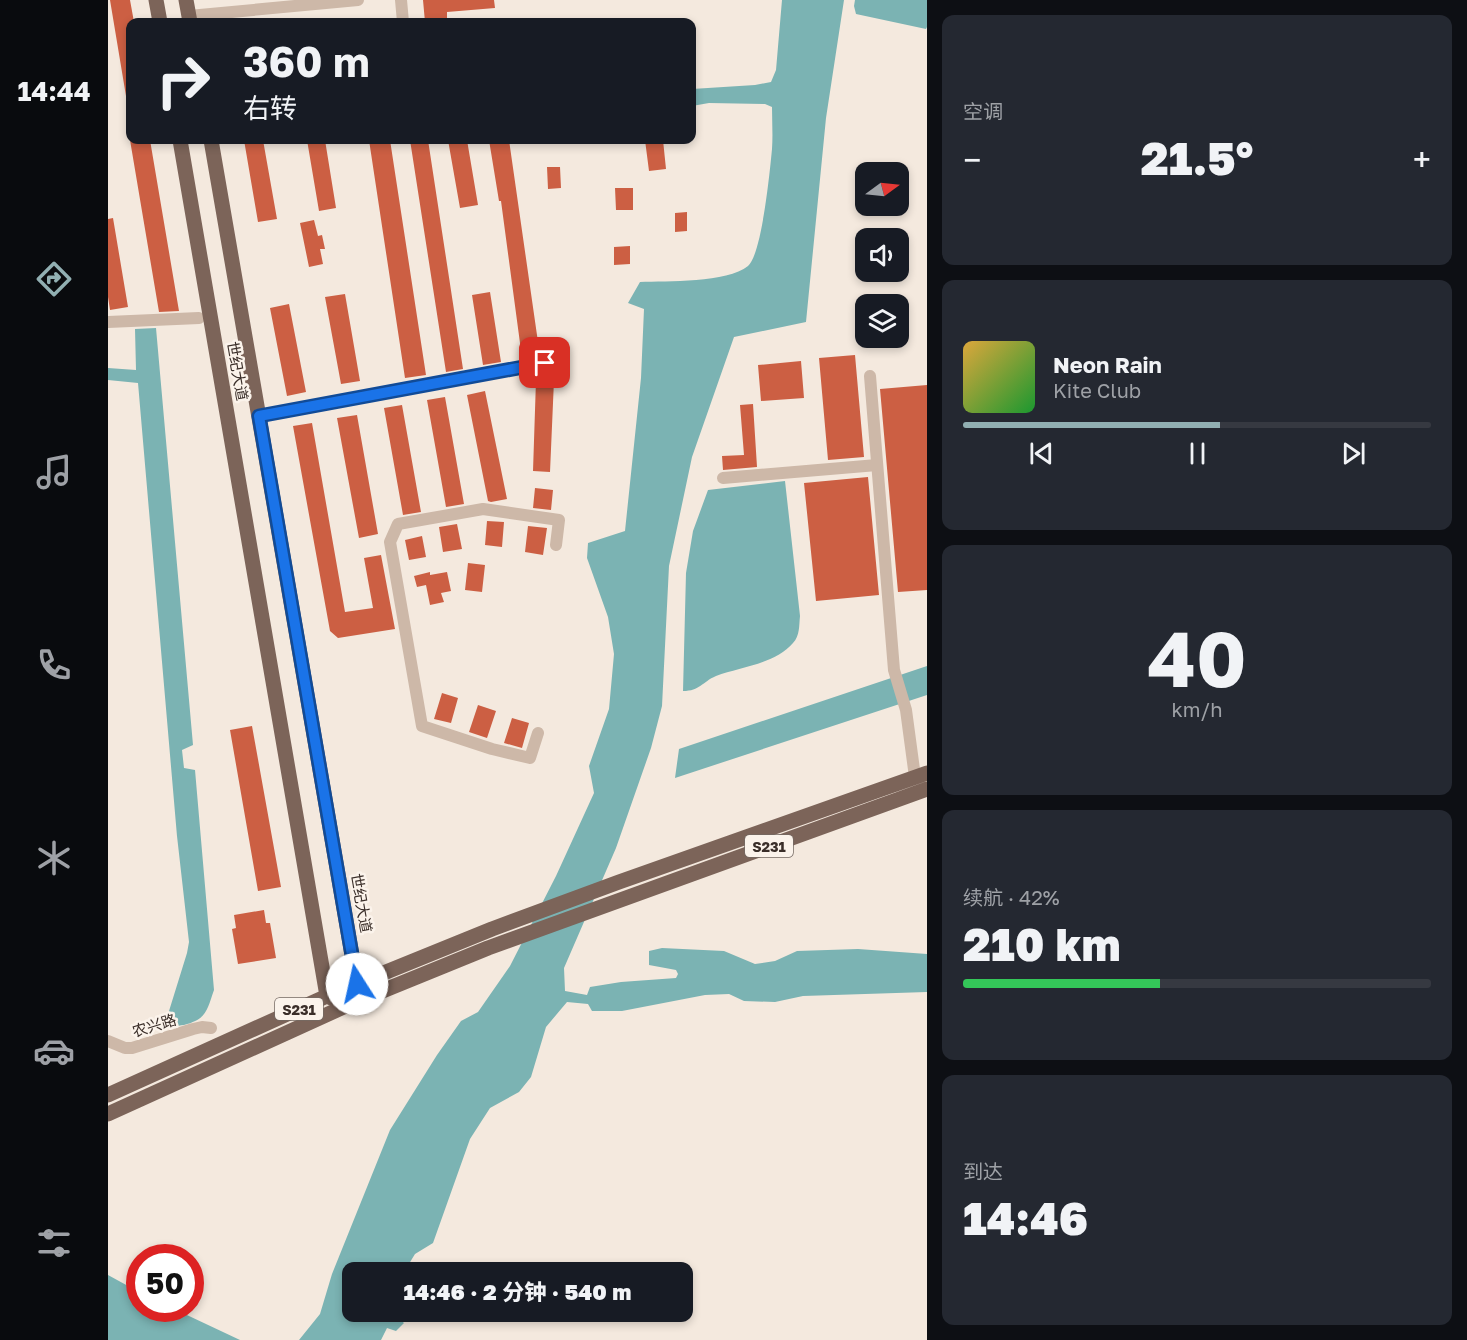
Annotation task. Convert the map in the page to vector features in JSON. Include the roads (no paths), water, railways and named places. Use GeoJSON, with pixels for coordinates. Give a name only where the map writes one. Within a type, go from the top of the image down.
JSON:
{"type":"FeatureCollection","features":[{"type":"Feature","properties":{"kind":"main road"},"geometry":{"type":"LineString","coordinates":[[156,0],[159,18]]}},
{"type":"Feature","properties":{"kind":"main road"},"geometry":{"type":"LineString","coordinates":[[186,0],[189,18]]}},
{"type":"Feature","properties":{"kind":"main road","name":"世纪大道"},"geometry":{"type":"LineString","coordinates":[[181,144],[327,996]]}},
{"type":"Feature","properties":{"kind":"main road","name":"世纪大道"},"geometry":{"type":"LineString","coordinates":[[212,144],[357,984]]}},
{"type":"Feature","properties":{"kind":"main road","name":"S231"},"geometry":{"type":"LineString","coordinates":[[108,1095],[327,996],[492,929],[921,775]]}},
{"type":"Feature","properties":{"kind":"main road","name":"S231"},"geometry":{"type":"LineString","coordinates":[[108,1114],[348,1005],[488,948],[927,789]]}},
{"type":"Feature","properties":{"kind":"main road"},"geometry":{"type":"LineString","coordinates":[[327,996],[348,1005],[357,984]]}},
{"type":"Feature","properties":{"kind":"street"},"geometry":{"type":"LineString","coordinates":[[198,18],[358,0]]}},
{"type":"Feature","properties":{"kind":"street"},"geometry":{"type":"LineString","coordinates":[[401,0],[403,18]]}},
{"type":"Feature","properties":{"kind":"street"},"geometry":{"type":"LineString","coordinates":[[108,322],[199,318]]}},
{"type":"Feature","properties":{"kind":"street"},"geometry":{"type":"LineString","coordinates":[[259,416],[545,363]]}},
{"type":"Feature","properties":{"kind":"street"},"geometry":{"type":"LineString","coordinates":[[870,376],[894,670],[921,775]]}},
{"type":"Feature","properties":{"kind":"street"},"geometry":{"type":"LineString","coordinates":[[723,478],[877,465]]}},
{"type":"Feature","properties":{"kind":"street"},"geometry":{"type":"LineString","coordinates":[[538,733],[530,758],[492,749],[422,726],[390,542],[398,524],[483,509],[559,520],[556,545]]}},
{"type":"Feature","properties":{"kind":"street","name":"农兴路"},"geometry":{"type":"LineString","coordinates":[[108,1041],[125,1048],[132,1048],[193,1029],[211,1028]]}},
{"type":"Feature","properties":{"kind":"water"},"geometry":{"type":"Polygon","coordinates":[[[782,0],[844,0],[826,118],[806,322],[734,337],[692,457],[669,566],[662,706],[651,748],[616,848],[564,968],[565,991],[587,995],[590,987],[676,978],[678,974],[676,970],[649,965],[649,951],[662,948],[724,951],[755,964],[775,961],[797,951],[858,949],[927,954],[927,992],[803,996],[775,1002],[744,1001],[729,994],[705,995],[622,1011],[592,1011],[588,1004],[567,1002],[546,1027],[531,1077],[519,1092],[490,1108],[470,1139],[433,1243],[415,1254],[410,1262],[342,1262],[342,1322],[404,1323],[396,1331],[387,1328],[381,1340],[299,1340],[320,1314],[332,1274],[390,1130],[461,1021],[478,1012],[510,966],[556,876],[594,793],[589,766],[609,709],[614,654],[608,617],[587,558],[588,543],[625,531],[641,378],[644,309],[628,303],[640,282],[696,280],[726,276],[748,266],[757,246],[767,192],[772,149],[772,107],[765,104],[709,103],[696,105],[696,89],[771,82],[776,70],[782,0]]]}},
{"type":"Feature","properties":{"kind":"water"},"geometry":{"type":"Polygon","coordinates":[[[855,0],[927,0],[927,27],[926,29],[856,14],[855,0]]]}},
{"type":"Feature","properties":{"kind":"water"},"geometry":{"type":"Polygon","coordinates":[[[156,328],[193,745],[182,750],[184,768],[195,770],[214,990],[202,1017],[192,1023],[174,1026],[165,1024],[189,942],[177,836],[138,383],[108,380],[108,368],[136,370],[135,329],[156,328]]]}},
{"type":"Feature","properties":{"kind":"water"},"geometry":{"type":"Polygon","coordinates":[[[785,481],[800,616],[797,637],[786,650],[777,656],[716,676],[697,688],[683,691],[686,573],[693,531],[708,490],[785,481]]]}},
{"type":"Feature","properties":{"kind":"water"},"geometry":{"type":"Polygon","coordinates":[[[927,666],[927,695],[675,778],[679,749],[927,666]]]}},
{"type":"Feature","properties":{"kind":"water"},"geometry":{"type":"Polygon","coordinates":[[[108,1275],[126,1285],[126,1322],[202,1322],[240,1340],[108,1340],[108,1275]]]}}]}
